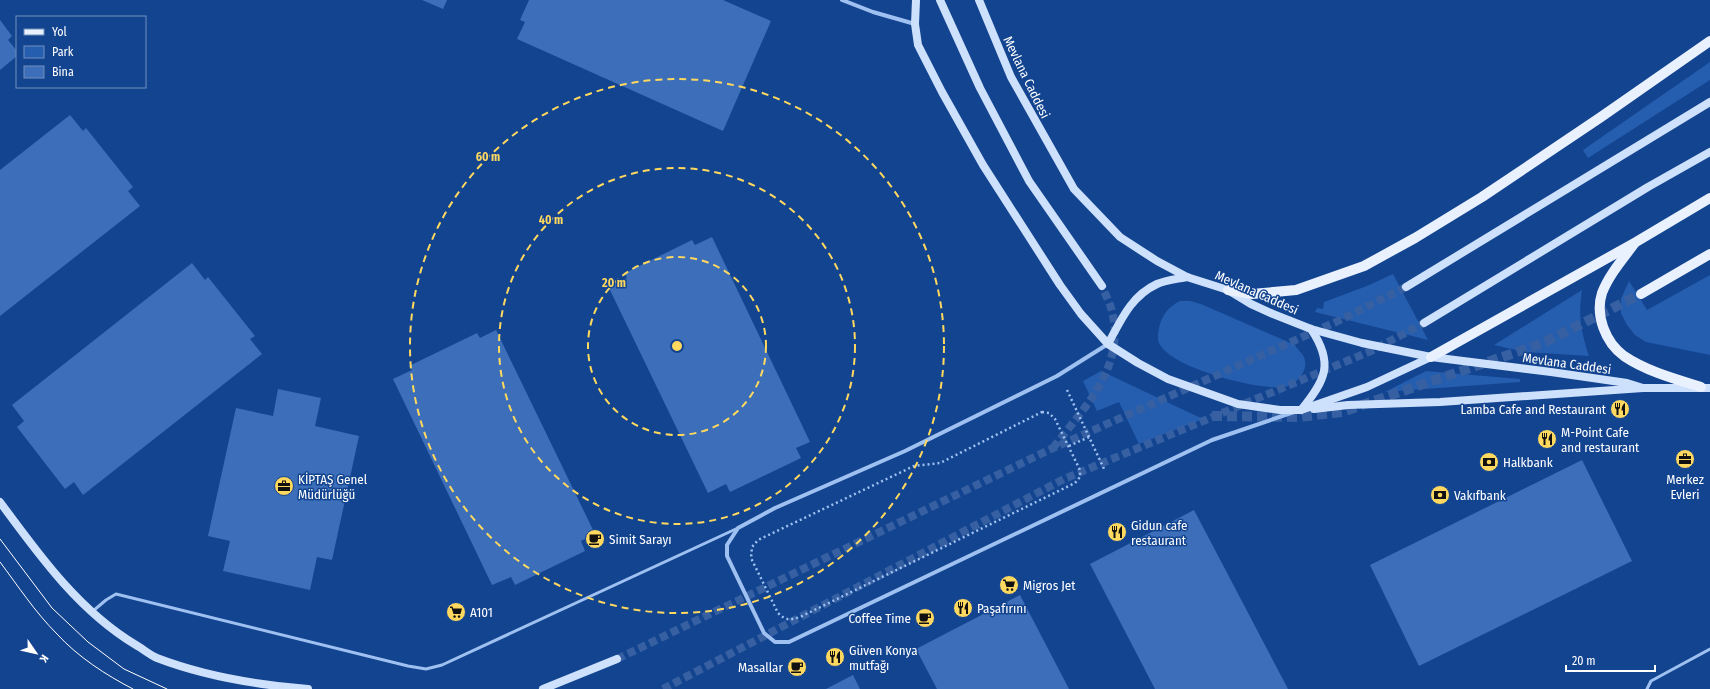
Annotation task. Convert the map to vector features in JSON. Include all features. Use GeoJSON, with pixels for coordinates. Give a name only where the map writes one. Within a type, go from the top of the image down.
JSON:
{"type":"FeatureCollection","features":[{"type":"Feature","properties":{"kind":"main road"},"geometry":{"type":"LineString","coordinates":[[916,0],[915,24],[918,45],[942,92],[983,165],[1060,285],[1081,314],[1108,344],[1138,363],[1168,379],[1230,401],[1259,408],[1301,410],[1367,386],[1431,357],[1636,242],[1710,198]]}},
{"type":"Feature","properties":{"kind":"main road"},"geometry":{"type":"LineString","coordinates":[[940,0],[980,88],[1029,181],[1102,286]]}},
{"type":"Feature","properties":{"kind":"main road","name":"Mevlana Caddesi"},"geometry":{"type":"LineString","coordinates":[[979,0],[1011,77],[1074,189],[1120,237],[1157,261],[1188,277],[1228,290],[1251,304],[1311,329],[1385,349],[1431,357],[1627,383],[1643,388]]}},
{"type":"Feature","properties":{"kind":"main road"},"geometry":{"type":"LineString","coordinates":[[1228,290],[1252,294],[1296,290],[1364,266],[1415,238],[1482,197],[1710,41]]}},
{"type":"Feature","properties":{"kind":"main road"},"geometry":{"type":"LineString","coordinates":[[1406,287],[1710,102]]}},
{"type":"Feature","properties":{"kind":"main road"},"geometry":{"type":"LineString","coordinates":[[1424,323],[1648,187],[1710,152]]}},
{"type":"Feature","properties":{"kind":"main road"},"geometry":{"type":"LineString","coordinates":[[1636,242],[1610,276],[1602,294],[1599,310],[1602,327],[1612,343],[1624,355],[1666,376],[1705,388]]}},
{"type":"Feature","properties":{"kind":"main road"},"geometry":{"type":"LineString","coordinates":[[1641,294],[1710,254]]}},
{"type":"Feature","properties":{"kind":"main road"},"geometry":{"type":"LineString","coordinates":[[1108,344],[1124,314],[1137,296],[1158,283],[1188,277]]}},
{"type":"Feature","properties":{"kind":"main road"},"geometry":{"type":"LineString","coordinates":[[1301,410],[1316,392],[1324,372],[1324,359],[1320,342],[1311,329]]}},
{"type":"Feature","properties":{"kind":"main road","name":"Mevlana Caddesi"},"geometry":{"type":"LineString","coordinates":[[1301,410],[1348,405],[1440,402],[1643,388],[1705,388]]}},
{"type":"Feature","properties":{"kind":"main road"},"geometry":{"type":"LineString","coordinates":[[0,502],[32,546],[81,603],[119,635],[156,657],[196,670],[231,678],[285,687],[308,689]]}},
{"type":"Feature","properties":{"kind":"main road"},"geometry":{"type":"LineString","coordinates":[[543,689],[616,659]]}},
{"type":"Feature","properties":{"kind":"main road"},"geometry":{"type":"LineString","coordinates":[[270,689],[285,687]]}},
{"type":"Feature","properties":{"kind":"street"},"geometry":{"type":"LineString","coordinates":[[842,0],[873,12],[915,24]]}},
{"type":"Feature","properties":{"kind":"street"},"geometry":{"type":"LineString","coordinates":[[1108,344],[1060,374],[905,451],[775,508],[738,528],[727,545],[727,556],[764,633],[775,642],[789,642],[1212,440],[1301,410]]}},
{"type":"Feature","properties":{"kind":"lane"},"geometry":{"type":"LineString","coordinates":[[92,612],[116,594],[408,666],[426,669],[442,665],[738,528]]}},
{"type":"Feature","properties":{"kind":"lane"},"geometry":{"type":"LineString","coordinates":[[1647,689],[1651,681],[1710,649]]}},
{"type":"Feature","properties":{"kind":"path"},"geometry":{"type":"LineString","coordinates":[[1060,374],[1113,488]]}},
{"type":"Feature","properties":{"kind":"path"},"geometry":{"type":"LineString","coordinates":[[1042,412],[1049,413],[1055,419],[1069,446],[1080,470],[1080,477],[1075,483],[800,617],[789,620],[783,618],[778,613],[751,558],[752,547],[758,540],[914,466],[940,463],[1042,412]]}},
{"type":"Feature","properties":{"kind":"path"},"geometry":{"type":"LineString","coordinates":[[1069,446],[1089,437]]}},
{"type":"Feature","properties":{"kind":"green space"},"geometry":{"type":"Polygon","coordinates":[[[1710,62],[1710,80],[1588,158],[1583,150],[1710,62]]]}},
{"type":"Feature","properties":{"kind":"green space"},"geometry":{"type":"Polygon","coordinates":[[[1393,274],[1428,340],[1315,312],[1317,308],[1323,309],[1324,302],[1367,286],[1393,274]]]}},
{"type":"Feature","properties":{"kind":"green space"},"geometry":{"type":"Polygon","coordinates":[[[1710,275],[1710,355],[1646,342],[1635,335],[1627,325],[1621,313],[1621,299],[1629,281],[1647,310],[1710,275]]]}},
{"type":"Feature","properties":{"kind":"green space"},"geometry":{"type":"Polygon","coordinates":[[[1582,290],[1580,308],[1581,323],[1589,356],[1525,352],[1494,345],[1582,290]]]}},
{"type":"Feature","properties":{"kind":"green space"},"geometry":{"type":"Polygon","coordinates":[[[1180,301],[1190,301],[1201,304],[1295,345],[1304,357],[1304,371],[1294,383],[1285,387],[1273,387],[1256,385],[1217,376],[1180,361],[1167,352],[1159,343],[1158,338],[1159,328],[1164,315],[1172,306],[1180,301]]]}},
{"type":"Feature","properties":{"kind":"green space"},"geometry":{"type":"Polygon","coordinates":[[[1101,371],[1203,419],[1139,444],[1119,402],[1097,411],[1083,381],[1101,371]]]}},
{"type":"Feature","properties":{"kind":"green space"},"geometry":{"type":"Polygon","coordinates":[[[1426,371],[1520,379],[1520,382],[1385,392],[1426,371]]]}},
{"type":"Feature","properties":{"kind":"building"},"geometry":{"type":"Polygon","coordinates":[[[422,0],[447,0],[443,9],[422,0]]]}},
{"type":"Feature","properties":{"kind":"building"},"geometry":{"type":"Polygon","coordinates":[[[529,0],[723,0],[771,21],[723,131],[517,39],[525,22],[520,20],[529,0]]]}},
{"type":"Feature","properties":{"kind":"building"},"geometry":{"type":"Polygon","coordinates":[[[0,20],[12,36],[8,40],[16,50],[16,57],[0,70],[0,20]]]}},
{"type":"Feature","properties":{"kind":"building"},"geometry":{"type":"Polygon","coordinates":[[[70,115],[83,131],[86,128],[133,187],[128,191],[140,206],[0,316],[0,170],[70,115]]]}},
{"type":"Feature","properties":{"kind":"building"},"geometry":{"type":"Polygon","coordinates":[[[712,237],[810,442],[796,448],[801,458],[730,492],[726,484],[708,493],[608,286],[627,278],[625,273],[692,240],[695,245],[712,237]]]}},
{"type":"Feature","properties":{"kind":"building"},"geometry":{"type":"Polygon","coordinates":[[[192,263],[205,280],[208,277],[255,336],[250,339],[262,354],[83,495],[74,482],[65,489],[17,427],[24,421],[12,405],[192,263]]]}},
{"type":"Feature","properties":{"kind":"building"},"geometry":{"type":"Polygon","coordinates":[[[496,330],[595,534],[581,541],[585,551],[515,585],[511,577],[492,585],[393,379],[412,370],[409,366],[477,333],[480,338],[496,330]]]}},
{"type":"Feature","properties":{"kind":"building","name":"KİPTAŞ Genel Müdürlüğü"},"geometry":{"type":"Polygon","coordinates":[[[278,389],[321,398],[315,426],[359,436],[332,560],[317,557],[310,590],[223,571],[230,541],[208,536],[236,408],[273,416],[278,389]]]}},
{"type":"Feature","properties":{"kind":"building"},"geometry":{"type":"Polygon","coordinates":[[[1582,460],[1632,561],[1419,666],[1370,565],[1582,460]]]}},
{"type":"Feature","properties":{"kind":"building"},"geometry":{"type":"Polygon","coordinates":[[[1194,510],[1288,689],[1155,689],[1090,564],[1194,510]]]}},
{"type":"Feature","properties":{"kind":"building"},"geometry":{"type":"Polygon","coordinates":[[[1020,595],[1069,689],[937,689],[916,649],[1020,595]]]}},
{"type":"Feature","properties":{"kind":"building"},"geometry":{"type":"Polygon","coordinates":[[[853,675],[860,689],[826,689],[853,675]]]}},
{"type":"Feature","properties":{"kind":"tunnel"},"geometry":{"type":"LineString","coordinates":[[1053,448],[1089,402],[1108,368],[1113,350],[1115,331],[1112,311],[1102,286]]}},
{"type":"Feature","properties":{"kind":"tunnel"},"geometry":{"type":"LineString","coordinates":[[617,659],[1051,449],[1336,322],[1406,287]]}},
{"type":"Feature","properties":{"kind":"tunnel"},"geometry":{"type":"LineString","coordinates":[[1212,416],[1298,417],[1342,412],[1543,343],[1641,294]]}},
{"type":"Feature","properties":{"kind":"tunnel"},"geometry":{"type":"LineString","coordinates":[[663,689],[1064,479],[1371,351],[1424,323]]}},
{"type":"Feature","properties":{"kind":"tram line"},"geometry":{"type":"LineString","coordinates":[[0,539],[52,608],[88,642],[124,669],[167,689]]}},
{"type":"Feature","properties":{"kind":"tram line"},"geometry":{"type":"LineString","coordinates":[[0,562],[34,608],[65,642],[93,665],[133,689]]}},
{"type":"Feature","properties":{"kind":"place","name":"Lamba Cafe and Restaurant"},"geometry":{"type":"Point","coordinates":[1620,409]}},
{"type":"Feature","properties":{"kind":"place","name":"M-Point Cafe and restaurant"},"geometry":{"type":"Point","coordinates":[1547,439]}},
{"type":"Feature","properties":{"kind":"place","name":"Merkez Evleri"},"geometry":{"type":"Point","coordinates":[1685,459]}},
{"type":"Feature","properties":{"kind":"place","name":"Halkbank"},"geometry":{"type":"Point","coordinates":[1489,462]}},
{"type":"Feature","properties":{"kind":"place","name":"KİPTAŞ Genel Müdürlüğü"},"geometry":{"type":"Point","coordinates":[284,486]}},
{"type":"Feature","properties":{"kind":"place","name":"Vakıfbank"},"geometry":{"type":"Point","coordinates":[1440,495]}},
{"type":"Feature","properties":{"kind":"place","name":"Gidun cafe restaurant"},"geometry":{"type":"Point","coordinates":[1117,532]}},
{"type":"Feature","properties":{"kind":"place","name":"Simit Sarayı"},"geometry":{"type":"Point","coordinates":[595,539]}},
{"type":"Feature","properties":{"kind":"place","name":"Migros Jet"},"geometry":{"type":"Point","coordinates":[1009,585]}},
{"type":"Feature","properties":{"kind":"place","name":"Paşafırını"},"geometry":{"type":"Point","coordinates":[963,608]}},
{"type":"Feature","properties":{"kind":"place","name":"A101"},"geometry":{"type":"Point","coordinates":[456,612]}},
{"type":"Feature","properties":{"kind":"place","name":"Coffee Time"},"geometry":{"type":"Point","coordinates":[925,618]}},
{"type":"Feature","properties":{"kind":"place","name":"Güven Konya mutfağı"},"geometry":{"type":"Point","coordinates":[835,657]}},
{"type":"Feature","properties":{"kind":"place","name":"Masallar"},"geometry":{"type":"Point","coordinates":[797,667]}}]}
